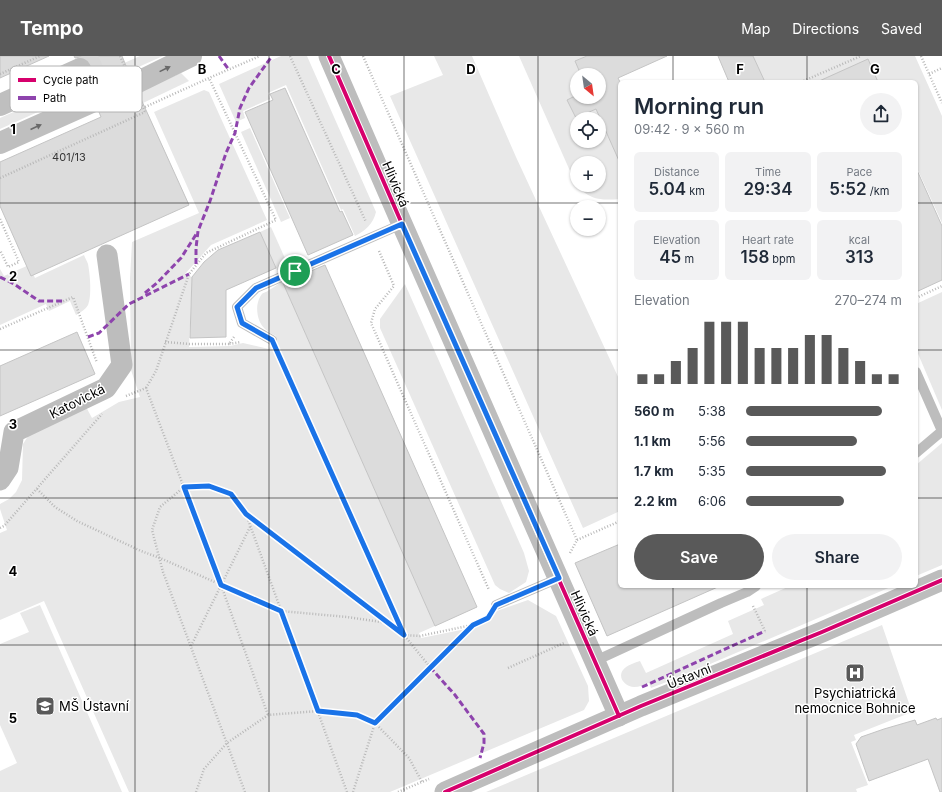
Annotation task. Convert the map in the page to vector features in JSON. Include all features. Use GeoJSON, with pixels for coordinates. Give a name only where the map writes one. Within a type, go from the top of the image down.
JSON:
{"type":"FeatureCollection","features":[{"type":"Feature","properties":{"kind":"street"},"geometry":{"type":"LineString","coordinates":[[142,80],[191,56]]}},
{"type":"Feature","properties":{"kind":"street","name":"Hlivická"},"geometry":{"type":"LineString","coordinates":[[329,56],[619,716]]}},
{"type":"Feature","properties":{"kind":"street"},"geometry":{"type":"LineString","coordinates":[[0,105],[10,101]]}},
{"type":"Feature","properties":{"kind":"street"},"geometry":{"type":"LineString","coordinates":[[0,143],[69,112]]}},
{"type":"Feature","properties":{"kind":"street","name":"Katovická"},"geometry":{"type":"LineString","coordinates":[[0,480],[8,468],[14,432],[109,395],[122,365],[107,255]]}},
{"type":"Feature","properties":{"kind":"street","name":"Ústavní"},"geometry":{"type":"LineString","coordinates":[[445,792],[619,716],[822,632],[942,580]]}},
{"type":"Feature","properties":{"kind":"lane"},"geometry":{"type":"LineString","coordinates":[[272,340],[242,323],[237,307],[256,288],[402,224]]}},
{"type":"Feature","properties":{"kind":"lane"},"geometry":{"type":"LineString","coordinates":[[918,377],[942,431],[918,452]]}},
{"type":"Feature","properties":{"kind":"lane"},"geometry":{"type":"LineString","coordinates":[[496,605],[559,578]]}},
{"type":"Feature","properties":{"kind":"lane"},"geometry":{"type":"LineString","coordinates":[[595,661],[753,588]]}},
{"type":"Feature","properties":{"kind":"path"},"geometry":{"type":"LineString","coordinates":[[18,66],[40,56]]}},
{"type":"Feature","properties":{"kind":"path"},"geometry":{"type":"LineString","coordinates":[[120,56],[124,66]]}},
{"type":"Feature","properties":{"kind":"path"},"geometry":{"type":"LineString","coordinates":[[145,107],[260,56]]}},
{"type":"Feature","properties":{"kind":"path"},"geometry":{"type":"LineString","coordinates":[[290,56],[394,286],[375,308],[371,323],[496,605],[488,618],[473,625],[420,636],[404,635]]}},
{"type":"Feature","properties":{"kind":"path"},"geometry":{"type":"LineString","coordinates":[[363,56],[577,540]]}},
{"type":"Feature","properties":{"kind":"path"},"geometry":{"type":"LineString","coordinates":[[806,80],[860,56]]}},
{"type":"Feature","properties":{"kind":"path"},"geometry":{"type":"LineString","coordinates":[[921,56],[942,103]]}},
{"type":"Feature","properties":{"kind":"path"},"geometry":{"type":"LineString","coordinates":[[929,74],[942,68]]}},
{"type":"Feature","properties":{"kind":"path"},"geometry":{"type":"LineString","coordinates":[[0,74],[10,70]]}},
{"type":"Feature","properties":{"kind":"path"},"geometry":{"type":"LineString","coordinates":[[0,528],[4,526],[37,488],[109,395],[146,388],[156,371],[189,274],[206,253],[276,220],[209,78]]}},
{"type":"Feature","properties":{"kind":"path"},"geometry":{"type":"LineString","coordinates":[[0,178],[145,112],[142,105]]}},
{"type":"Feature","properties":{"kind":"path"},"geometry":{"type":"LineString","coordinates":[[0,219],[19,262],[8,267],[0,250]]}},
{"type":"Feature","properties":{"kind":"path"},"geometry":{"type":"LineString","coordinates":[[918,297],[942,286]]}},
{"type":"Feature","properties":{"kind":"path"},"geometry":{"type":"LineString","coordinates":[[0,329],[73,297],[109,395]]}},
{"type":"Feature","properties":{"kind":"path"},"geometry":{"type":"LineString","coordinates":[[272,340],[404,635]]}},
{"type":"Feature","properties":{"kind":"path"},"geometry":{"type":"LineString","coordinates":[[165,342],[189,344],[229,344]]}},
{"type":"Feature","properties":{"kind":"path"},"geometry":{"type":"LineString","coordinates":[[146,388],[221,585],[268,715]]}},
{"type":"Feature","properties":{"kind":"path"},"geometry":{"type":"LineString","coordinates":[[245,792],[163,572],[152,530],[160,507],[184,487],[209,486],[231,494],[246,514],[404,635],[430,667]]}},
{"type":"Feature","properties":{"kind":"path"},"geometry":{"type":"LineString","coordinates":[[37,488],[55,507],[76,521],[141,551],[281,611],[346,617],[388,623]]}},
{"type":"Feature","properties":{"kind":"path"},"geometry":{"type":"LineString","coordinates":[[246,514],[347,792]]}},
{"type":"Feature","properties":{"kind":"path"},"geometry":{"type":"LineString","coordinates":[[567,559],[577,540],[618,522]]}},
{"type":"Feature","properties":{"kind":"path"},"geometry":{"type":"LineString","coordinates":[[190,646],[250,526]]}},
{"type":"Feature","properties":{"kind":"path"},"geometry":{"type":"LineString","coordinates":[[755,609],[765,631]]}},
{"type":"Feature","properties":{"kind":"path"},"geometry":{"type":"LineString","coordinates":[[353,792],[375,723],[473,625]]}},
{"type":"Feature","properties":{"kind":"path"},"geometry":{"type":"LineString","coordinates":[[508,668],[570,641]]}},
{"type":"Feature","properties":{"kind":"path"},"geometry":{"type":"LineString","coordinates":[[196,792],[204,769],[227,742],[268,715],[318,711],[357,715],[375,723],[409,758],[422,782]]}},
{"type":"Feature","properties":{"kind":"path"},"geometry":{"type":"LineString","coordinates":[[398,792],[429,778]]}},
{"type":"Feature","properties":{"kind":"shaded area"},"geometry":{"type":"Polygon","coordinates":[[[140,56],[163,56],[141,66],[117,66],[140,56]]]}},
{"type":"Feature","properties":{"kind":"shaded area"},"geometry":{"type":"Polygon","coordinates":[[[281,56],[307,56],[376,212],[373,220],[368,226],[355,236],[343,209],[341,210],[286,85],[268,93],[270,99],[243,111],[245,118],[236,122],[219,84],[281,56]]]}},
{"type":"Feature","properties":{"kind":"shaded area"},"geometry":{"type":"Polygon","coordinates":[[[434,56],[472,56],[516,157],[618,377],[618,512],[583,528],[390,96],[443,75],[434,56]]]}},
{"type":"Feature","properties":{"kind":"shaded area"},"geometry":{"type":"Polygon","coordinates":[[[519,56],[587,56],[575,61],[578,68],[570,68],[570,98],[567,100],[573,112],[570,112],[570,148],[606,148],[606,132],[618,158],[618,199],[606,200],[588,195],[584,192],[606,192],[606,156],[570,156],[570,171],[519,56]]]}},
{"type":"Feature","properties":{"kind":"shaded area"},"geometry":{"type":"Polygon","coordinates":[[[753,56],[915,56],[942,116],[942,223],[918,170],[918,80],[764,80],[753,56]]]}},
{"type":"Feature","properties":{"kind":"shaded area"},"geometry":{"type":"Polygon","coordinates":[[[181,73],[189,81],[143,103],[142,90],[181,73]]]}},
{"type":"Feature","properties":{"kind":"shaded area"},"geometry":{"type":"Polygon","coordinates":[[[204,90],[209,92],[267,220],[211,245],[185,274],[192,277],[189,347],[230,346],[243,343],[269,349],[276,336],[262,326],[258,316],[257,306],[263,293],[282,281],[435,626],[419,633],[421,638],[471,628],[491,620],[494,612],[528,600],[556,616],[588,686],[589,701],[584,710],[390,792],[129,792],[44,601],[0,620],[0,533],[7,530],[0,509],[0,504],[9,499],[16,492],[22,480],[23,444],[30,433],[85,405],[92,418],[119,402],[140,397],[131,370],[130,279],[132,242],[199,213],[154,112],[204,90]]]}},
{"type":"Feature","properties":{"kind":"shaded area"},"geometry":{"type":"Polygon","coordinates":[[[596,109],[597,112],[589,112],[596,109]]]}},
{"type":"Feature","properties":{"kind":"shaded area"},"geometry":{"type":"Polygon","coordinates":[[[14,112],[38,112],[0,129],[0,118],[14,112]]]}},
{"type":"Feature","properties":{"kind":"shaded area"},"geometry":{"type":"Polygon","coordinates":[[[250,128],[290,218],[281,222],[241,132],[250,128]]]}},
{"type":"Feature","properties":{"kind":"shaded area"},"geometry":{"type":"Polygon","coordinates":[[[271,227],[288,265],[277,270],[260,232],[271,227]]]}},
{"type":"Feature","properties":{"kind":"shaded area"},"geometry":{"type":"Polygon","coordinates":[[[84,255],[88,264],[90,291],[88,305],[84,310],[76,315],[70,301],[49,311],[46,304],[0,325],[0,269],[4,276],[29,265],[35,278],[84,255]]]}},
{"type":"Feature","properties":{"kind":"shaded area"},"geometry":{"type":"Polygon","coordinates":[[[405,284],[524,553],[529,571],[526,582],[509,593],[495,585],[380,328],[380,319],[405,284]]]}},
{"type":"Feature","properties":{"kind":"shaded area"},"geometry":{"type":"Polygon","coordinates":[[[942,292],[942,410],[918,354],[918,303],[942,292]]]}},
{"type":"Feature","properties":{"kind":"shaded area"},"geometry":{"type":"Polygon","coordinates":[[[942,443],[942,565],[918,575],[918,463],[942,443]]]}},
{"type":"Feature","properties":{"kind":"shaded area"},"geometry":{"type":"Polygon","coordinates":[[[786,588],[888,588],[651,688],[649,683],[638,687],[631,687],[623,682],[621,673],[626,667],[633,663],[640,661],[646,673],[733,634],[728,621],[764,605],[761,599],[786,588]]]}},
{"type":"Feature","properties":{"kind":"shaded area","name":"MŠ Ústavní"},"geometry":{"type":"Polygon","coordinates":[[[40,605],[122,792],[0,792],[0,771],[17,763],[0,725],[0,644],[29,632],[20,613],[40,605]]]}},
{"type":"Feature","properties":{"kind":"shaded area","name":"Psychiatrická nemocnice Bohnice"},"geometry":{"type":"Polygon","coordinates":[[[882,625],[912,712],[854,735],[856,740],[851,742],[868,785],[856,789],[857,792],[486,792],[882,625]]]}},
{"type":"Feature","properties":{"kind":"building"},"geometry":{"type":"Polygon","coordinates":[[[0,56],[49,56],[27,66],[10,66],[10,74],[0,78],[0,56]]]}},
{"type":"Feature","properties":{"kind":"building"},"geometry":{"type":"Polygon","coordinates":[[[74,56],[122,56],[126,66],[92,66],[87,59],[81,57],[75,58],[74,56]]]}},
{"type":"Feature","properties":{"kind":"building"},"geometry":{"type":"Polygon","coordinates":[[[587,56],[667,56],[618,78],[618,158],[606,132],[606,112],[597,112],[596,109],[589,112],[573,112],[567,100],[570,98],[570,104],[606,104],[606,68],[578,68],[575,61],[587,56]]]}},
{"type":"Feature","properties":{"kind":"building"},"geometry":{"type":"Polygon","coordinates":[[[718,56],[753,56],[764,80],[728,80],[718,56]]]}},
{"type":"Feature","properties":{"kind":"building"},"geometry":{"type":"Polygon","coordinates":[[[868,59],[877,80],[821,80],[868,59]]]}},
{"type":"Feature","properties":{"kind":"building"},"geometry":{"type":"Polygon","coordinates":[[[285,88],[340,212],[342,211],[353,235],[308,255],[245,112],[273,100],[270,94],[285,88]]]}},
{"type":"Feature","properties":{"kind":"building"},"geometry":{"type":"Polygon","coordinates":[[[142,102],[189,205],[31,276],[0,206],[0,162],[101,117],[99,112],[142,112],[142,102]]]}},
{"type":"Feature","properties":{"kind":"building"},"geometry":{"type":"Polygon","coordinates":[[[918,172],[942,226],[942,280],[918,291],[918,172]]]}},
{"type":"Feature","properties":{"kind":"building"},"geometry":{"type":"Polygon","coordinates":[[[260,232],[276,268],[226,290],[226,337],[190,338],[192,277],[204,262],[218,250],[260,232]]]}},
{"type":"Feature","properties":{"kind":"building"},"geometry":{"type":"Polygon","coordinates":[[[325,265],[477,607],[435,626],[283,283],[325,265]]]}},
{"type":"Feature","properties":{"kind":"building"},"geometry":{"type":"Polygon","coordinates":[[[77,332],[95,374],[0,416],[0,366],[77,332]]]}},
{"type":"Feature","properties":{"kind":"building"},"geometry":{"type":"Polygon","coordinates":[[[618,545],[618,588],[715,588],[607,636],[575,563],[618,545]]]}},
{"type":"Feature","properties":{"kind":"building"},"geometry":{"type":"Polygon","coordinates":[[[936,718],[937,720],[942,718],[942,792],[940,792],[928,759],[869,781],[856,744],[861,737],[915,720],[917,725],[936,718]]]}},
{"type":"Feature","properties":{"kind":"tunnel"},"geometry":{"type":"LineString","coordinates":[[87,66],[110,56]]}},
{"type":"Feature","properties":{"kind":"marked path"},"geometry":{"type":"LineString","coordinates":[[219,56],[229,70]]}},
{"type":"Feature","properties":{"kind":"marked path"},"geometry":{"type":"LineString","coordinates":[[196,264],[198,231],[226,153],[235,133],[240,108],[249,88],[272,56]]}},
{"type":"Feature","properties":{"kind":"marked path"},"geometry":{"type":"LineString","coordinates":[[145,293],[181,258],[197,233]]}},
{"type":"Feature","properties":{"kind":"marked path"},"geometry":{"type":"LineString","coordinates":[[88,337],[99,333],[129,304],[189,274]]}},
{"type":"Feature","properties":{"kind":"marked path"},"geometry":{"type":"LineString","coordinates":[[0,277],[14,284],[39,301],[64,301]]}},
{"type":"Feature","properties":{"kind":"marked path"},"geometry":{"type":"LineString","coordinates":[[642,687],[765,631]]}},
{"type":"Feature","properties":{"kind":"marked path"},"geometry":{"type":"LineString","coordinates":[[430,667],[455,695],[484,734],[484,743],[480,758]]}},
{"type":"Feature","properties":{"kind":"cycle path"},"geometry":{"type":"LineString","coordinates":[[329,56],[619,716]]}},
{"type":"Feature","properties":{"kind":"cycle path"},"geometry":{"type":"LineString","coordinates":[[445,792],[641,706],[822,632],[942,580]]}},
{"type":"Feature","properties":{"kind":"place","name":"Psychiatrická nemocnice Bohnice"},"geometry":{"type":"Point","coordinates":[855,673]}},
{"type":"Feature","properties":{"kind":"place","name":"MŠ Ústavní"},"geometry":{"type":"Point","coordinates":[45,706]}},
{"type":"Feature","properties":{"kind":"route"},"geometry":{"type":"LineString","coordinates":[[402,224],[559,578],[496,605],[488,618],[473,625],[375,723],[357,715],[318,711],[281,611],[221,585],[184,487],[209,486],[231,494],[246,514],[404,635],[272,340],[242,323],[237,307],[256,288],[295,271],[402,224]]}}]}
